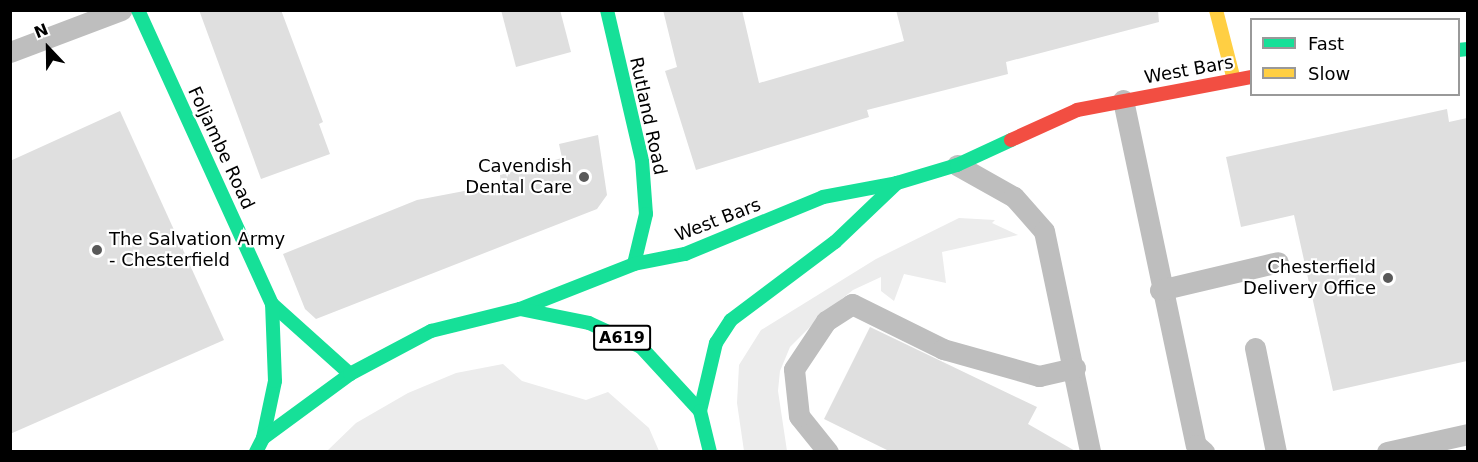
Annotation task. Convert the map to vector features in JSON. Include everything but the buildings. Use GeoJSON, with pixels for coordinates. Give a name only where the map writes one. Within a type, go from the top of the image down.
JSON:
{"type":"FeatureCollection","features":[{"type":"Feature","properties":{"kind":"main road","name":"Foljambe Road"},"geometry":{"type":"LineString","coordinates":[[138,10],[272,304],[350,374]]}},
{"type":"Feature","properties":{"kind":"main road","name":"Rutland Road"},"geometry":{"type":"LineString","coordinates":[[607,10],[642,160],[646,214],[634,264]]}},
{"type":"Feature","properties":{"kind":"main road"},"geometry":{"type":"LineString","coordinates":[[1216,10],[1234,80]]}},
{"type":"Feature","properties":{"kind":"main road","name":"West Bars"},"geometry":{"type":"LineString","coordinates":[[256,452],[263,438],[350,374],[431,331],[520,309],[634,264],[686,254],[823,197],[897,183],[957,165],[1050,119],[1123,100],[1250,77]]}},
{"type":"Feature","properties":{"kind":"main road","name":"West Bars"},"geometry":{"type":"LineString","coordinates":[[710,452],[700,411],[716,343],[730,320],[835,242],[897,183]]}},
{"type":"Feature","properties":{"kind":"main road"},"geometry":{"type":"LineString","coordinates":[[263,438],[275,381],[272,304]]}},
{"type":"Feature","properties":{"kind":"main road","name":"West Bars"},"geometry":{"type":"LineString","coordinates":[[520,309],[589,323],[641,347],[700,411]]}},
{"type":"Feature","properties":{"kind":"lane"},"geometry":{"type":"LineString","coordinates":[[10,52],[121,10]]}},
{"type":"Feature","properties":{"kind":"lane"},"geometry":{"type":"LineString","coordinates":[[1123,100],[1152,228],[1160,290],[1196,445],[1204,452]]}},
{"type":"Feature","properties":{"kind":"lane"},"geometry":{"type":"LineString","coordinates":[[957,165],[1014,197],[1044,231],[1075,368],[1090,452]]}},
{"type":"Feature","properties":{"kind":"lane"},"geometry":{"type":"LineString","coordinates":[[1160,290],[1278,262]]}},
{"type":"Feature","properties":{"kind":"lane"},"geometry":{"type":"LineString","coordinates":[[808,452],[799,416],[794,369],[826,321],[852,304],[943,349],[1039,376],[1075,368]]}},
{"type":"Feature","properties":{"kind":"lane"},"geometry":{"type":"LineString","coordinates":[[1255,348],[1276,452]]}},
{"type":"Feature","properties":{"kind":"lane"},"geometry":{"type":"LineString","coordinates":[[799,416],[828,452]]}},
{"type":"Feature","properties":{"kind":"lane"},"geometry":{"type":"LineString","coordinates":[[1387,452],[1467,434]]}},
{"type":"Feature","properties":{"kind":"shaded area"},"geometry":{"type":"Polygon","coordinates":[[[959,218],[995,220],[992,223],[1018,235],[942,252],[946,283],[904,274],[894,301],[881,291],[881,277],[853,290],[823,314],[790,347],[780,371],[778,391],[787,451],[744,451],[737,403],[739,365],[761,330],[876,259],[959,218]]]}},
{"type":"Feature","properties":{"kind":"shaded area"},"geometry":{"type":"Polygon","coordinates":[[[503,364],[522,381],[586,400],[608,392],[649,428],[659,451],[327,451],[356,423],[408,393],[456,373],[503,364]]]}},
{"type":"Feature","properties":{"kind":"traffic: fast"},"geometry":{"type":"LineString","coordinates":[[138,10],[272,304],[350,374]]}},
{"type":"Feature","properties":{"kind":"traffic: fast"},"geometry":{"type":"LineString","coordinates":[[607,10],[642,160],[646,214],[634,264]]}},
{"type":"Feature","properties":{"kind":"traffic: fast"},"geometry":{"type":"LineString","coordinates":[[1460,50],[1468,49]]}},
{"type":"Feature","properties":{"kind":"traffic: fast"},"geometry":{"type":"LineString","coordinates":[[520,309],[634,264],[685,254],[823,197],[897,183],[957,165],[1011,140]]}},
{"type":"Feature","properties":{"kind":"traffic: fast"},"geometry":{"type":"LineString","coordinates":[[700,411],[716,343],[731,320],[835,242],[897,183]]}},
{"type":"Feature","properties":{"kind":"traffic: fast"},"geometry":{"type":"LineString","coordinates":[[263,438],[275,381],[272,304]]}},
{"type":"Feature","properties":{"kind":"traffic: fast"},"geometry":{"type":"LineString","coordinates":[[256,452],[263,438],[350,374],[431,331],[520,309],[589,323],[641,347],[700,411],[710,452]]}},
{"type":"Feature","properties":{"kind":"traffic: slow"},"geometry":{"type":"LineString","coordinates":[[1216,10],[1234,80]]}},
{"type":"Feature","properties":{"kind":"traffic: jam"},"geometry":{"type":"LineString","coordinates":[[1011,140],[1077,110],[1250,77]]}},
{"type":"Feature","properties":{"kind":"place","name":"Cavendish Dental Care"},"geometry":{"type":"Point","coordinates":[584,177]}},
{"type":"Feature","properties":{"kind":"place","name":"The Salvation Army - Chesterfield"},"geometry":{"type":"Point","coordinates":[97,250]}},
{"type":"Feature","properties":{"kind":"place","name":"Chesterfield Delivery Office"},"geometry":{"type":"Point","coordinates":[1388,278]}}]}
